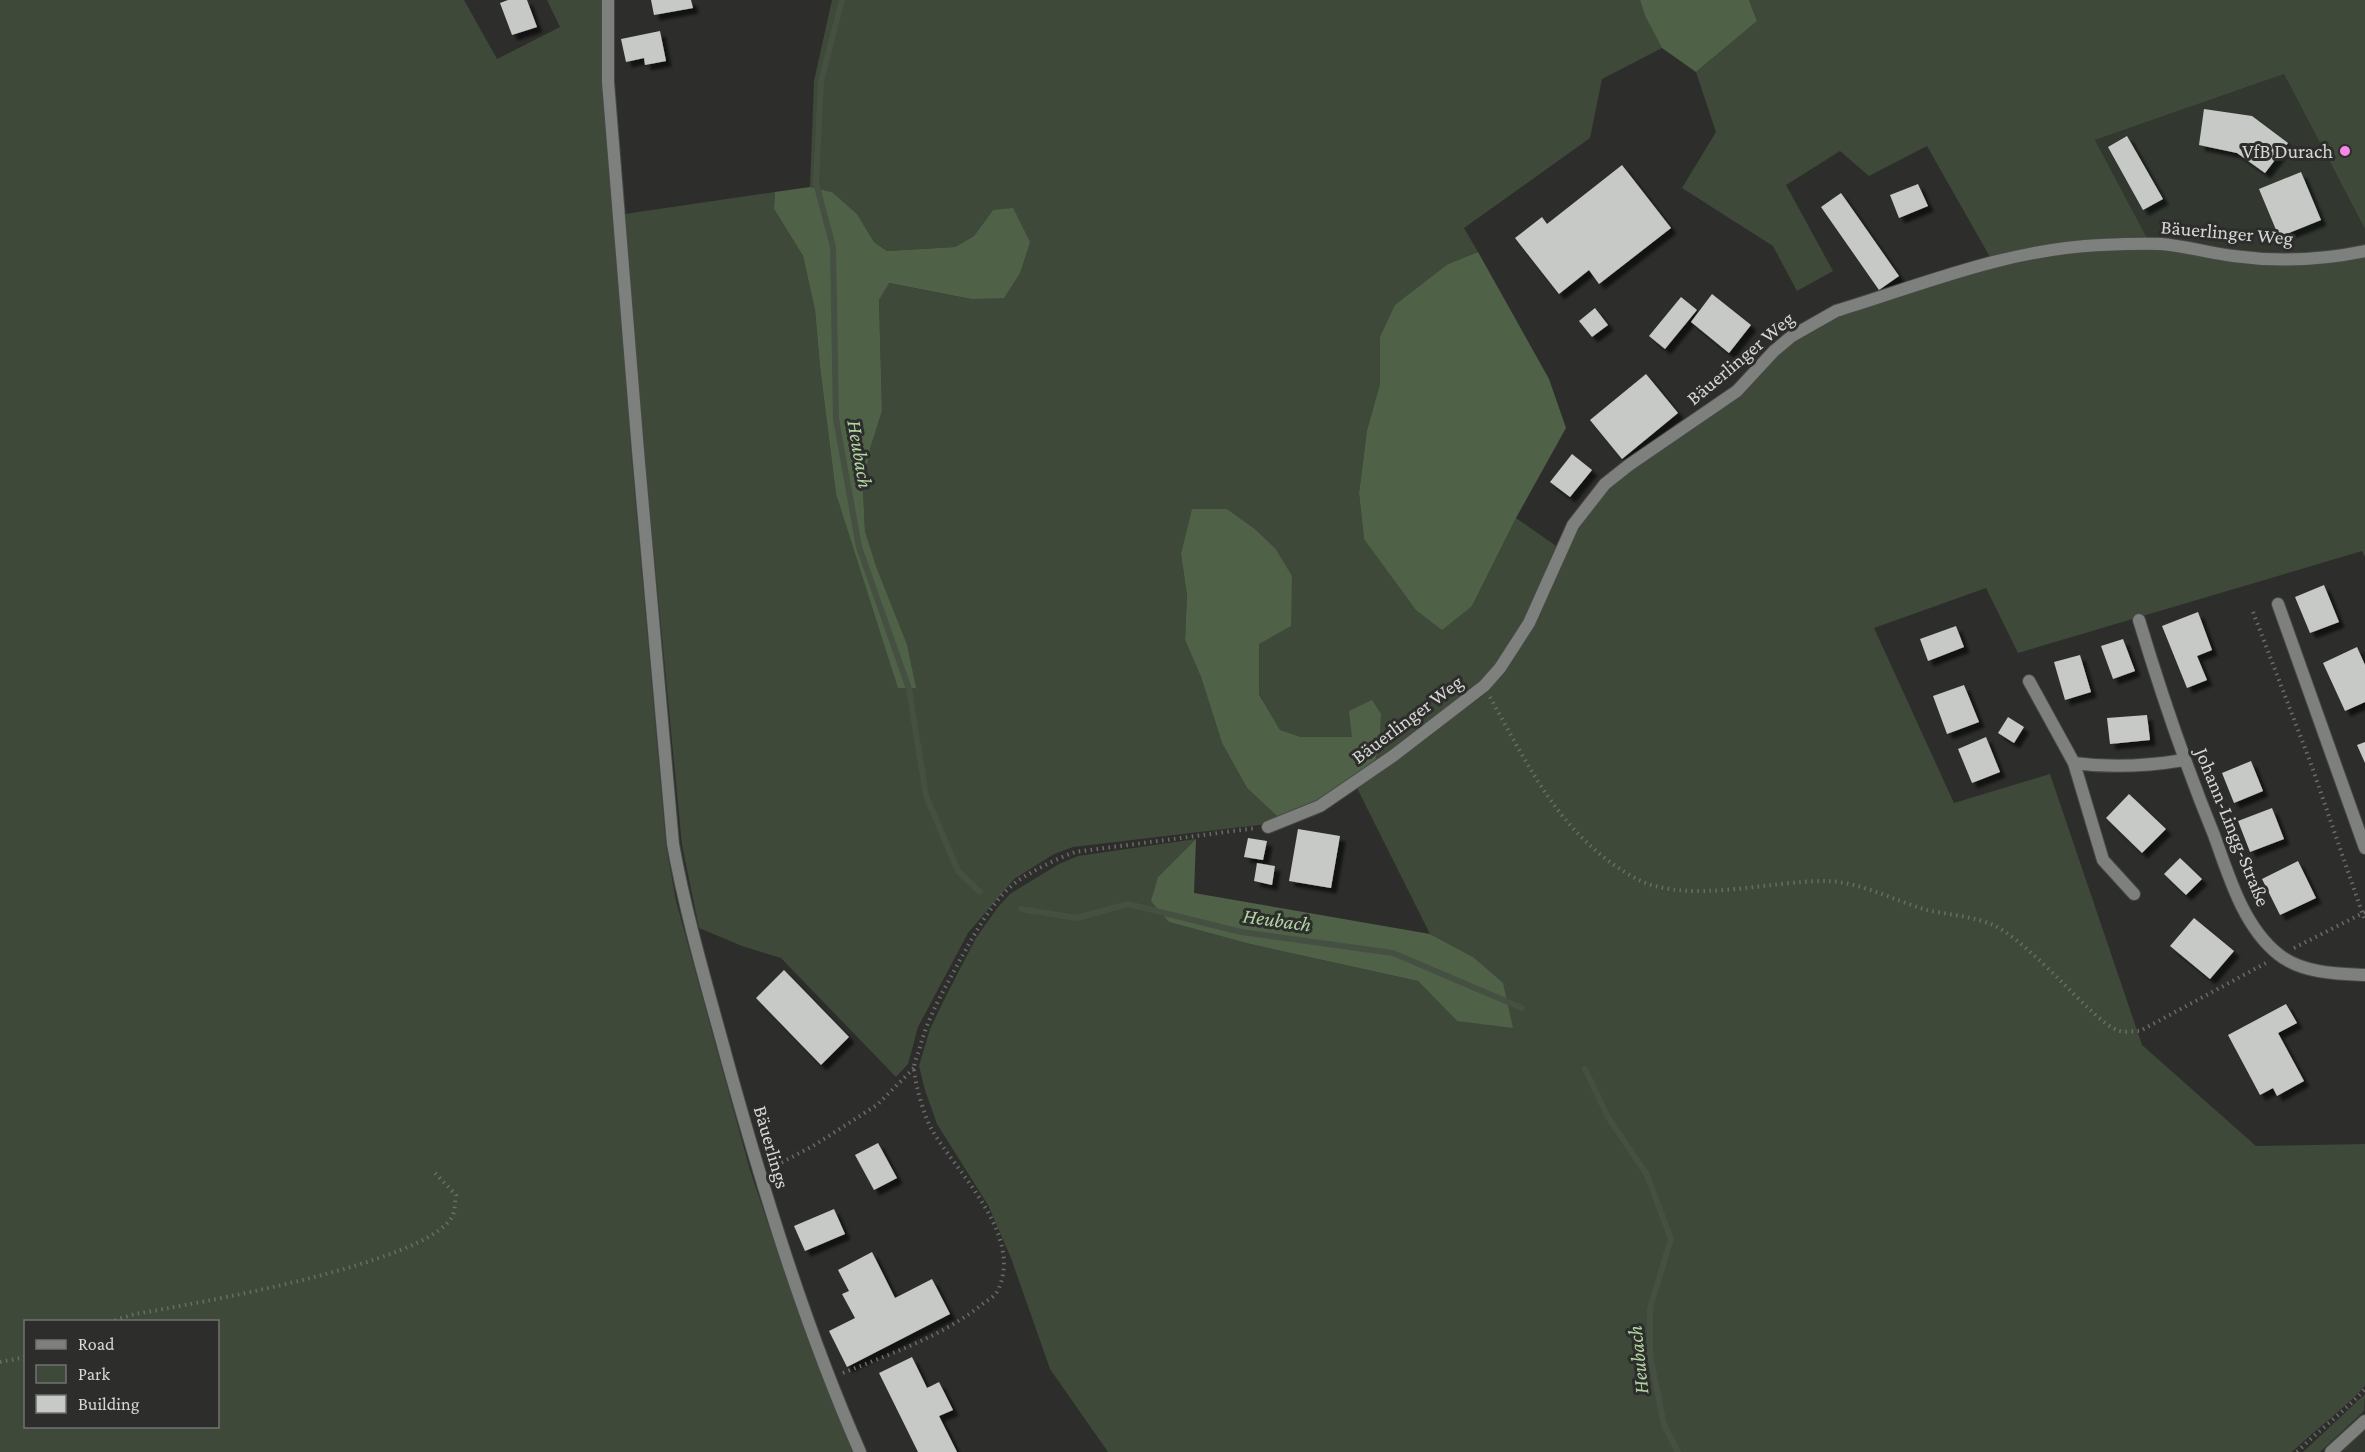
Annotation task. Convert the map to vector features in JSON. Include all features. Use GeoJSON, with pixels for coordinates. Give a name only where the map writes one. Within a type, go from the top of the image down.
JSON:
{"type":"FeatureCollection","features":[{"type":"Feature","properties":{"kind":"street","name":"Bäuerlings"},"geometry":{"type":"LineString","coordinates":[[608,0],[609,82],[638,451],[673,844],[683,900],[759,1175],[831,1378],[860,1452]]}},
{"type":"Feature","properties":{"kind":"street","name":"Bäuerlinger Weg"},"geometry":{"type":"LineString","coordinates":[[1268,827],[1320,806],[1393,756],[1484,686],[1500,668],[1529,623],[1573,525],[1605,484],[1737,391],[1774,351],[1792,336],[1836,311],[1992,261],[2044,250],[2101,245],[2161,244],[2234,256],[2286,259],[2331,258],[2365,251]]}},
{"type":"Feature","properties":{"kind":"street"},"geometry":{"type":"LineString","coordinates":[[2278,604],[2365,848]]}},
{"type":"Feature","properties":{"kind":"street","name":"Johann-Lingg-Straße"},"geometry":{"type":"LineString","coordinates":[[2139,620],[2184,760],[2242,907],[2265,942],[2279,956],[2323,973],[2365,975]]}},
{"type":"Feature","properties":{"kind":"street"},"geometry":{"type":"LineString","coordinates":[[2029,681],[2073,764],[2103,860],[2134,894]]}},
{"type":"Feature","properties":{"kind":"street"},"geometry":{"type":"LineString","coordinates":[[2073,764],[2158,765],[2184,760]]}},
{"type":"Feature","properties":{"kind":"street"},"geometry":{"type":"LineString","coordinates":[[2331,1452],[2365,1421]]}},
{"type":"Feature","properties":{"kind":"path"},"geometry":{"type":"LineString","coordinates":[[2253,612],[2312,764],[2364,912],[2365,921]]}},
{"type":"Feature","properties":{"kind":"path"},"geometry":{"type":"LineString","coordinates":[[1484,686],[1542,791],[1576,832],[1600,856],[1637,879],[1668,889],[1708,890],[1828,881],[1852,886],[1927,910],[1992,925],[2011,936],[2098,1017],[2119,1031],[2140,1031],[2364,912]]}},
{"type":"Feature","properties":{"kind":"path"},"geometry":{"type":"LineString","coordinates":[[831,1378],[924,1340],[972,1313],[998,1292],[1005,1260],[998,1235],[985,1206],[931,1128],[914,1068],[925,1028],[973,936],[994,906],[1017,881],[1075,852],[1268,827]]}},
{"type":"Feature","properties":{"kind":"path"},"geometry":{"type":"LineString","coordinates":[[759,1175],[813,1146],[877,1106],[914,1068]]}},
{"type":"Feature","properties":{"kind":"path"},"geometry":{"type":"LineString","coordinates":[[116,1320],[301,1280],[390,1256],[435,1233],[452,1217],[456,1195],[434,1172]]}},
{"type":"Feature","properties":{"kind":"path"},"geometry":{"type":"LineString","coordinates":[[0,1362],[24,1357]]}},
{"type":"Feature","properties":{"kind":"path"},"geometry":{"type":"LineString","coordinates":[[2297,1452],[2317,1431],[2350,1406],[2365,1389]]}},
{"type":"Feature","properties":{"kind":"shaded area"},"geometry":{"type":"Polygon","coordinates":[[[2284,74],[2365,229],[2365,247],[2330,254],[2235,254],[2148,240],[2095,140],[2284,74]]]}},
{"type":"Feature","properties":{"kind":"shaded area"},"geometry":{"type":"Polygon","coordinates":[[[2365,1430],[2365,1452],[2339,1452],[2365,1430]]]}},
{"type":"Feature","properties":{"kind":"green space"},"geometry":{"type":"Polygon","coordinates":[[[0,0],[464,0],[497,59],[560,27],[547,0],[603,0],[631,451],[666,845],[676,901],[750,1170],[824,1379],[853,1452],[0,1452],[0,0]]]}},
{"type":"Feature","properties":{"kind":"green space"},"geometry":{"type":"Polygon","coordinates":[[[832,0],[1640,0],[1645,16],[1662,48],[1602,79],[1590,138],[1464,228],[1478,252],[1448,264],[1380,337],[1380,384],[1367,430],[1359,493],[1364,539],[1472,606],[1516,518],[1556,546],[1524,621],[1496,663],[1481,682],[1375,763],[1380,740],[1381,714],[1352,737],[1301,737],[1280,730],[1259,693],[1259,644],[1275,548],[1255,529],[1227,509],[1181,554],[1187,596],[1185,640],[1201,677],[1222,743],[1247,788],[1280,819],[1267,824],[1073,847],[1054,854],[1014,879],[968,933],[918,1027],[908,1064],[896,1077],[781,958],[742,946],[699,928],[682,845],[644,450],[625,214],[775,192],[774,209],[803,256],[815,310],[836,494],[883,640],[877,569],[865,531],[863,490],[870,449],[882,411],[879,300],[888,283],[971,299],[993,210],[974,236],[955,247],[887,251],[874,242],[857,214],[832,192],[810,187],[814,81],[832,0]]]}},
{"type":"Feature","properties":{"kind":"green space"},"geometry":{"type":"Polygon","coordinates":[[[1640,0],[1749,0],[1757,21],[1696,72],[1662,48],[1645,16],[1640,0]]]}},
{"type":"Feature","properties":{"kind":"green space"},"geometry":{"type":"Polygon","coordinates":[[[1749,0],[2365,0],[2365,229],[2284,74],[2095,140],[2148,240],[1990,257],[1927,146],[1869,176],[1840,151],[1786,185],[1833,271],[1797,291],[1773,246],[1682,188],[1716,132],[1696,72],[1757,21],[1749,0]]]}},
{"type":"Feature","properties":{"kind":"green space"},"geometry":{"type":"Polygon","coordinates":[[[810,187],[832,192],[857,214],[874,242],[887,251],[955,247],[974,236],[993,210],[1013,208],[1030,242],[1020,273],[1004,298],[971,299],[889,283],[879,300],[882,411],[870,449],[863,490],[865,531],[877,569],[907,645],[916,688],[898,688],[836,494],[815,310],[803,256],[774,209],[775,192],[810,187]]]}},
{"type":"Feature","properties":{"kind":"green space"},"geometry":{"type":"Polygon","coordinates":[[[2161,248],[2234,260],[2365,256],[2365,557],[2362,551],[2018,653],[1986,588],[1874,628],[1954,803],[2050,774],[2142,1045],[2256,1146],[2365,1144],[2365,1386],[2292,1452],[1108,1452],[1050,1369],[1011,1258],[988,1205],[937,1124],[919,1066],[930,1029],[945,998],[976,938],[998,907],[1010,894],[1059,864],[1078,856],[1196,839],[1158,877],[1169,922],[1250,944],[1418,981],[1457,1021],[1473,957],[1430,934],[1356,786],[1483,696],[1504,672],[1533,625],[1578,528],[1609,487],[1632,468],[1686,434],[1739,394],[1794,339],[1838,316],[1993,264],[2046,254],[2161,248]]]}},
{"type":"Feature","properties":{"kind":"green space"},"geometry":{"type":"Polygon","coordinates":[[[1478,252],[1549,379],[1566,428],[1516,518],[1472,606],[1442,630],[1416,610],[1364,539],[1359,493],[1367,430],[1380,384],[1380,337],[1395,305],[1448,264],[1478,252]]]}},
{"type":"Feature","properties":{"kind":"green space"},"geometry":{"type":"Polygon","coordinates":[[[1192,509],[1227,509],[1255,529],[1275,548],[1292,576],[1291,626],[1259,644],[1259,694],[1280,730],[1301,737],[1352,737],[1349,711],[1372,700],[1381,714],[1380,740],[1375,763],[1319,802],[1280,819],[1247,788],[1222,743],[1201,677],[1185,640],[1187,596],[1181,554],[1192,509]]]}},
{"type":"Feature","properties":{"kind":"green space"},"geometry":{"type":"Polygon","coordinates":[[[1196,839],[1194,893],[1430,934],[1473,957],[1503,983],[1513,1028],[1457,1021],[1418,981],[1250,944],[1169,922],[1151,901],[1158,877],[1196,839]]]}},
{"type":"Feature","properties":{"kind":"green space"},"geometry":{"type":"Polygon","coordinates":[[[2365,1394],[2364,1411],[2320,1452],[2303,1452],[2365,1394]]]}},
{"type":"Feature","properties":{"kind":"building"},"geometry":{"type":"Polygon","coordinates":[[[508,0],[527,0],[537,27],[512,35],[500,3],[508,0]]]}},
{"type":"Feature","properties":{"kind":"building"},"geometry":{"type":"Polygon","coordinates":[[[651,0],[691,0],[693,8],[654,15],[651,0]]]}},
{"type":"Feature","properties":{"kind":"building"},"geometry":{"type":"Polygon","coordinates":[[[660,31],[666,61],[645,65],[644,58],[626,62],[621,39],[660,31]]]}},
{"type":"Feature","properties":{"kind":"building"},"geometry":{"type":"Polygon","coordinates":[[[2204,109],[2252,116],[2288,143],[2265,173],[2237,153],[2199,145],[2204,109]]]}},
{"type":"Feature","properties":{"kind":"building"},"geometry":{"type":"Polygon","coordinates":[[[2127,136],[2163,199],[2143,210],[2108,147],[2127,136]]]}},
{"type":"Feature","properties":{"kind":"building"},"geometry":{"type":"Polygon","coordinates":[[[1622,165],[1671,228],[1599,284],[1589,270],[1559,294],[1515,238],[1542,217],[1547,224],[1622,165]]]}},
{"type":"Feature","properties":{"kind":"building"},"geometry":{"type":"Polygon","coordinates":[[[2301,172],[2321,220],[2279,237],[2259,189],[2301,172]]]}},
{"type":"Feature","properties":{"kind":"building"},"geometry":{"type":"Polygon","coordinates":[[[1918,184],[1928,206],[1899,218],[1890,195],[1918,184]]]}},
{"type":"Feature","properties":{"kind":"building"},"geometry":{"type":"Polygon","coordinates":[[[1841,193],[1899,276],[1879,290],[1821,207],[1841,193]]]}},
{"type":"Feature","properties":{"kind":"building"},"geometry":{"type":"Polygon","coordinates":[[[1712,294],[1751,325],[1729,353],[1691,322],[1712,294]]]}},
{"type":"Feature","properties":{"kind":"building"},"geometry":{"type":"Polygon","coordinates":[[[1681,297],[1697,310],[1665,349],[1649,336],[1681,297]]]}},
{"type":"Feature","properties":{"kind":"building"},"geometry":{"type":"Polygon","coordinates":[[[1595,308],[1608,325],[1592,337],[1579,321],[1595,308]]]}},
{"type":"Feature","properties":{"kind":"building"},"geometry":{"type":"Polygon","coordinates":[[[1646,374],[1678,413],[1622,459],[1590,420],[1646,374]]]}},
{"type":"Feature","properties":{"kind":"building"},"geometry":{"type":"Polygon","coordinates":[[[1572,454],[1592,470],[1570,497],[1550,482],[1572,454]]]}},
{"type":"Feature","properties":{"kind":"building"},"geometry":{"type":"Polygon","coordinates":[[[2324,585],[2339,622],[2310,633],[2295,597],[2324,585]]]}},
{"type":"Feature","properties":{"kind":"building"},"geometry":{"type":"Polygon","coordinates":[[[2198,612],[2212,650],[2197,656],[2207,680],[2187,688],[2162,626],[2198,612]]]}},
{"type":"Feature","properties":{"kind":"building"},"geometry":{"type":"Polygon","coordinates":[[[1956,626],[1964,647],[1928,661],[1920,639],[1956,626]]]}},
{"type":"Feature","properties":{"kind":"building"},"geometry":{"type":"Polygon","coordinates":[[[2123,639],[2135,671],[2113,679],[2101,646],[2123,639]]]}},
{"type":"Feature","properties":{"kind":"building"},"geometry":{"type":"Polygon","coordinates":[[[2357,647],[2365,665],[2365,702],[2345,711],[2323,663],[2357,647]]]}},
{"type":"Feature","properties":{"kind":"building"},"geometry":{"type":"Polygon","coordinates":[[[2080,655],[2091,692],[2065,700],[2054,662],[2080,655]]]}},
{"type":"Feature","properties":{"kind":"building"},"geometry":{"type":"Polygon","coordinates":[[[1964,685],[1979,722],[1947,734],[1933,696],[1964,685]]]}},
{"type":"Feature","properties":{"kind":"building"},"geometry":{"type":"Polygon","coordinates":[[[2147,715],[2150,740],[2110,744],[2107,718],[2147,715]]]}},
{"type":"Feature","properties":{"kind":"building"},"geometry":{"type":"Polygon","coordinates":[[[2008,717],[2024,727],[2014,743],[1998,733],[2008,717]]]}},
{"type":"Feature","properties":{"kind":"building"},"geometry":{"type":"Polygon","coordinates":[[[1986,737],[2000,772],[1972,783],[1958,749],[1986,737]]]}},
{"type":"Feature","properties":{"kind":"building"},"geometry":{"type":"Polygon","coordinates":[[[2365,742],[2365,763],[2357,745],[2365,742]]]}},
{"type":"Feature","properties":{"kind":"building"},"geometry":{"type":"Polygon","coordinates":[[[2251,761],[2263,791],[2234,803],[2222,773],[2251,761]]]}},
{"type":"Feature","properties":{"kind":"building"},"geometry":{"type":"Polygon","coordinates":[[[2129,794],[2166,829],[2142,853],[2106,818],[2129,794]]]}},
{"type":"Feature","properties":{"kind":"building"},"geometry":{"type":"Polygon","coordinates":[[[2272,808],[2284,839],[2250,852],[2238,821],[2272,808]]]}},
{"type":"Feature","properties":{"kind":"building"},"geometry":{"type":"Polygon","coordinates":[[[1298,829],[1340,836],[1331,888],[1289,881],[1298,829]]]}},
{"type":"Feature","properties":{"kind":"building"},"geometry":{"type":"Polygon","coordinates":[[[1248,838],[1267,841],[1263,860],[1244,857],[1248,838]]]}},
{"type":"Feature","properties":{"kind":"building"},"geometry":{"type":"Polygon","coordinates":[[[2180,858],[2202,879],[2186,895],[2164,874],[2180,858]]]}},
{"type":"Feature","properties":{"kind":"building"},"geometry":{"type":"Polygon","coordinates":[[[2298,861],[2316,898],[2280,915],[2262,879],[2298,861]]]}},
{"type":"Feature","properties":{"kind":"building"},"geometry":{"type":"Polygon","coordinates":[[[1257,863],[1275,866],[1272,885],[1254,881],[1257,863]]]}},
{"type":"Feature","properties":{"kind":"building"},"geometry":{"type":"Polygon","coordinates":[[[2194,918],[2234,951],[2210,979],[2170,946],[2194,918]]]}},
{"type":"Feature","properties":{"kind":"building"},"geometry":{"type":"Polygon","coordinates":[[[784,970],[849,1037],[821,1065],[756,998],[784,970]]]}},
{"type":"Feature","properties":{"kind":"building"},"geometry":{"type":"Polygon","coordinates":[[[2286,1004],[2297,1023],[2278,1033],[2304,1081],[2277,1096],[2273,1088],[2260,1095],[2228,1035],[2286,1004]]]}},
{"type":"Feature","properties":{"kind":"building"},"geometry":{"type":"Polygon","coordinates":[[[878,1143],[897,1178],[874,1190],[855,1155],[878,1143]]]}},
{"type":"Feature","properties":{"kind":"building"},"geometry":{"type":"Polygon","coordinates":[[[834,1209],[845,1234],[805,1251],[794,1226],[834,1209]]]}},
{"type":"Feature","properties":{"kind":"building"},"geometry":{"type":"Polygon","coordinates":[[[872,1252],[895,1298],[932,1279],[950,1314],[847,1367],[829,1331],[855,1318],[842,1294],[849,1291],[838,1270],[872,1252]]]}},
{"type":"Feature","properties":{"kind":"building"},"geometry":{"type":"Polygon","coordinates":[[[912,1357],[927,1388],[939,1382],[953,1410],[939,1416],[957,1452],[918,1452],[879,1373],[912,1357]]]}},
{"type":"Feature","properties":{"kind":"waterway","name":"Heubach"},"geometry":{"type":"LineString","coordinates":[[842,0],[821,81],[816,183],[833,247],[836,419],[859,547],[909,689],[926,796],[958,871],[980,892]]}},
{"type":"Feature","properties":{"kind":"waterway","name":"Heubach"},"geometry":{"type":"LineString","coordinates":[[1021,909],[1077,918],[1128,904],[1241,932],[1393,953],[1522,1008]]}},
{"type":"Feature","properties":{"kind":"waterway","name":"Heubach"},"geometry":{"type":"LineString","coordinates":[[1585,1069],[1608,1117],[1647,1175],[1671,1239],[1650,1308],[1650,1355],[1664,1425],[1678,1452]]}},
{"type":"Feature","properties":{"kind":"place","name":"VfB Durach"},"geometry":{"type":"Point","coordinates":[2345,151]}}]}
